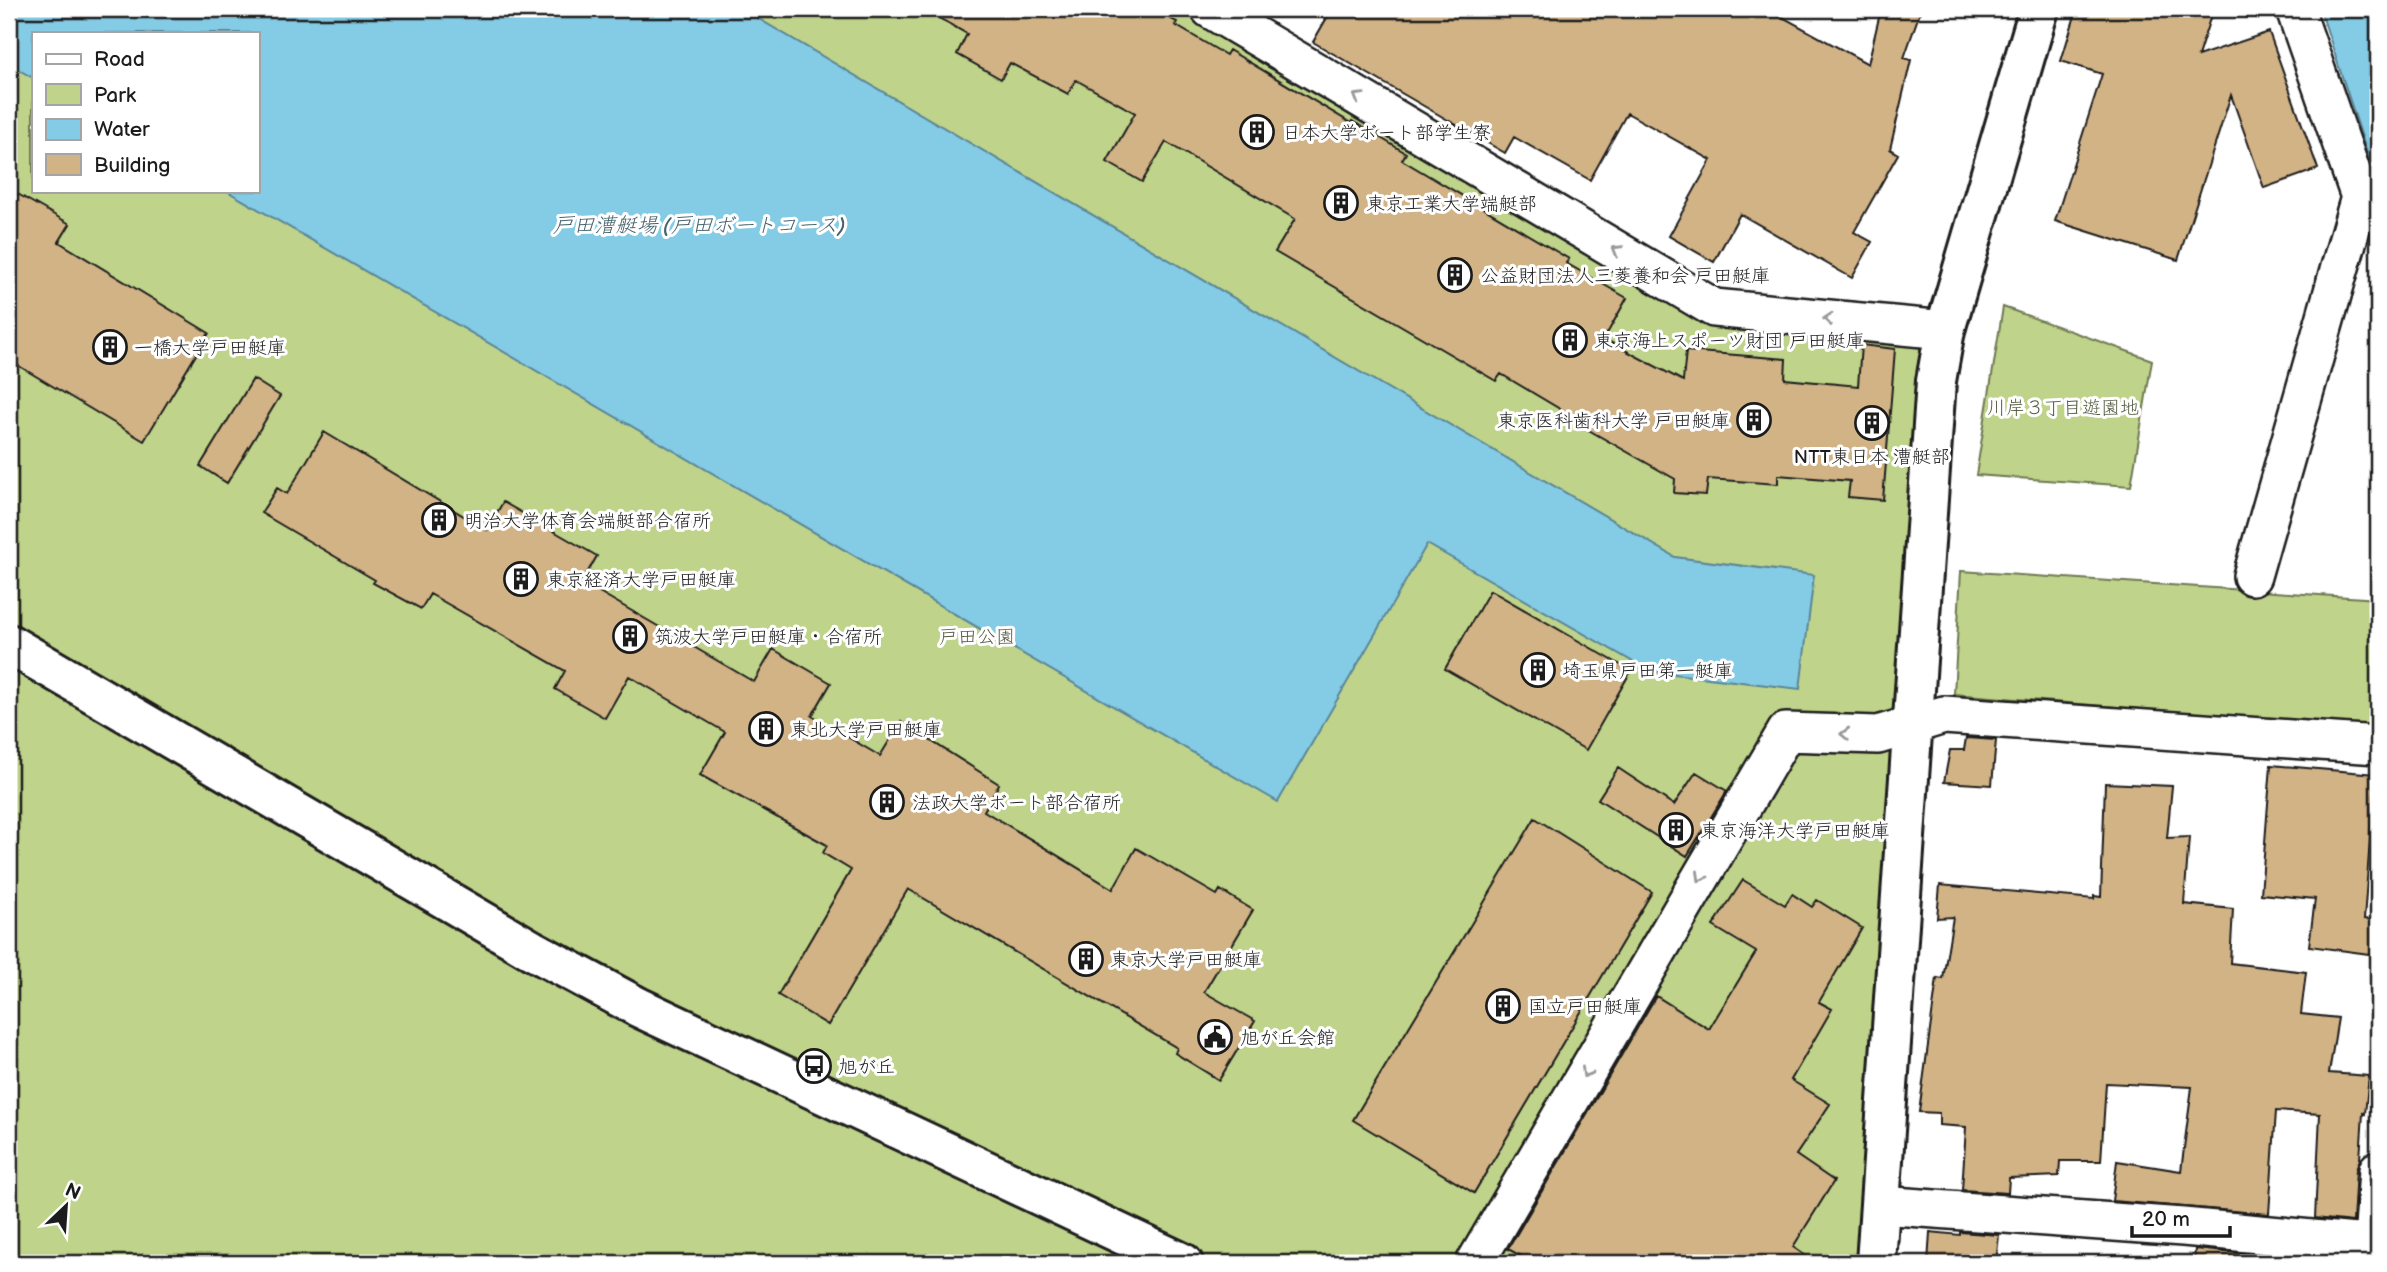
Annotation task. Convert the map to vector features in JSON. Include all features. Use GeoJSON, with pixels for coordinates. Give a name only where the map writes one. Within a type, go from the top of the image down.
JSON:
{"type":"FeatureCollection","features":[{"type":"Feature","properties":{"kind":"street"},"geometry":{"type":"LineString","coordinates":[[1210,9],[1714,308],[1945,330]]}},
{"type":"Feature","properties":{"kind":"street"},"geometry":{"type":"LineString","coordinates":[[1876,1263],[1936,381],[1945,330],[2039,9]]}},
{"type":"Feature","properties":{"kind":"street"},"geometry":{"type":"LineString","coordinates":[[2252,576],[2360,197],[2295,9]]}},
{"type":"Feature","properties":{"kind":"street"},"geometry":{"type":"LineString","coordinates":[[9,644],[520,944],[638,1007],[1183,1263]]}},
{"type":"Feature","properties":{"kind":"street"},"geometry":{"type":"LineString","coordinates":[[1475,1263],[1786,732],[1878,735],[1944,715],[2378,745]]}},
{"type":"Feature","properties":{"kind":"street"},"geometry":{"type":"LineString","coordinates":[[1880,1205],[2375,1244],[2378,1170]]}},
{"type":"Feature","properties":{"kind":"green space","name":"戸田公園"},"geometry":{"type":"Polygon","coordinates":[[[9,9],[1206,9],[1714,308],[1945,330],[1877,1263],[9,1263],[9,9]]]}},
{"type":"Feature","properties":{"kind":"green space","name":"川岸３丁目遊園地"},"geometry":{"type":"Polygon","coordinates":[[[2003,307],[2152,360],[2131,486],[1976,475],[2003,307]]]}},
{"type":"Feature","properties":{"kind":"green space"},"geometry":{"type":"Polygon","coordinates":[[[1961,571],[2378,599],[2378,728],[1954,694],[1961,571]]]}},
{"type":"Feature","properties":{"kind":"water","name":"戸田漕艇場 (戸田ボートコース)"},"geometry":{"type":"Polygon","coordinates":[[[9,9],[742,9],[1675,557],[1814,575],[1800,689],[1649,671],[1427,544],[1278,802],[229,192],[259,192],[259,32],[32,32],[32,77],[9,64],[9,9]]]}},
{"type":"Feature","properties":{"kind":"water"},"geometry":{"type":"Polygon","coordinates":[[[2320,9],[2378,9],[2378,186],[2320,9]]]}},
{"type":"Feature","properties":{"kind":"building"},"geometry":{"type":"Polygon","coordinates":[[[923,9],[1153,9],[1226,55],[1229,50],[1406,153],[1402,160],[1569,259],[1566,263],[1627,298],[1604,339],[1683,381],[1686,351],[1786,359],[1785,379],[1858,386],[1861,345],[1895,349],[1883,500],[1848,497],[1850,481],[1778,475],[1778,484],[1708,479],[1706,495],[1674,493],[1675,479],[1578,424],[1580,421],[1501,374],[1496,381],[1275,252],[1295,219],[1166,142],[1142,182],[1107,162],[1135,113],[1076,80],[1068,94],[1010,63],[1001,79],[957,54],[967,34],[923,9]]]}},
{"type":"Feature","properties":{"kind":"building"},"geometry":{"type":"Polygon","coordinates":[[[1332,9],[1768,9],[1868,64],[1881,9],[1921,9],[1904,58],[1911,60],[1890,149],[1898,154],[1854,232],[1872,242],[1852,278],[1740,214],[1714,262],[1669,236],[1711,160],[1627,113],[1590,180],[1514,137],[1505,153],[1313,42],[1332,9]]]}},
{"type":"Feature","properties":{"kind":"building"},"geometry":{"type":"Polygon","coordinates":[[[2077,9],[2213,9],[2198,56],[2269,32],[2318,169],[2264,188],[2231,95],[2178,260],[2055,221],[2102,74],[2061,61],[2077,9]]]}},
{"type":"Feature","properties":{"kind":"building","name":"一橋大学戸田艇庫"},"geometry":{"type":"Polygon","coordinates":[[[9,189],[70,224],[59,242],[209,333],[144,441],[9,360],[9,189]]]}},
{"type":"Feature","properties":{"kind":"building"},"geometry":{"type":"Polygon","coordinates":[[[253,379],[280,396],[227,483],[200,466],[253,379]]]}},
{"type":"Feature","properties":{"kind":"building"},"geometry":{"type":"Polygon","coordinates":[[[324,432],[487,530],[503,502],[597,556],[582,582],[754,682],[773,649],[831,683],[812,716],[880,756],[901,722],[999,784],[984,811],[1113,889],[1136,848],[1217,895],[1220,890],[1253,910],[1204,992],[1255,1021],[1219,1080],[1175,1053],[1177,1048],[908,889],[828,1025],[778,995],[851,870],[823,853],[827,845],[700,775],[725,732],[629,676],[605,718],[555,689],[565,671],[430,594],[421,609],[373,583],[375,580],[261,513],[277,488],[287,494],[324,432]]]}},
{"type":"Feature","properties":{"kind":"building","name":"埼玉県戸田第一艇庫"},"geometry":{"type":"Polygon","coordinates":[[[1490,590],[1631,671],[1586,750],[1445,669],[1490,590]]]}},
{"type":"Feature","properties":{"kind":"building"},"geometry":{"type":"Polygon","coordinates":[[[1966,738],[1996,740],[1992,785],[1944,782],[1950,750],[1964,750],[1966,738]]]}},
{"type":"Feature","properties":{"kind":"building"},"geometry":{"type":"Polygon","coordinates":[[[2271,765],[2375,774],[2364,919],[2378,920],[2377,955],[2309,946],[2315,899],[2261,894],[2271,765]]]}},
{"type":"Feature","properties":{"kind":"building","name":"東京海洋大学戸田艇庫"},"geometry":{"type":"Polygon","coordinates":[[[1618,768],[1674,805],[1696,772],[1727,791],[1687,856],[1598,799],[1618,768]]]}},
{"type":"Feature","properties":{"kind":"building"},"geometry":{"type":"Polygon","coordinates":[[[2105,783],[2172,786],[2167,838],[2189,837],[2184,904],[2233,909],[2230,963],[2306,972],[2301,1014],[2338,1018],[2329,1073],[2369,1076],[2360,1159],[2356,1170],[2353,1222],[2315,1218],[2320,1114],[2276,1111],[2269,1214],[2112,1201],[2117,1161],[2181,1171],[2192,1087],[2106,1083],[2101,1161],[2060,1161],[2059,1176],[2009,1178],[2008,1193],[1962,1190],[1966,1127],[1939,1125],[1939,1113],[1919,1112],[1937,978],[1943,979],[1953,917],[1937,918],[1940,885],[2094,899],[2094,896],[2101,897],[2105,783]]]}},
{"type":"Feature","properties":{"kind":"building","name":"国立戸田艇庫"},"geometry":{"type":"Polygon","coordinates":[[[1535,818],[1652,892],[1474,1193],[1353,1120],[1535,818]]]}},
{"type":"Feature","properties":{"kind":"building"},"geometry":{"type":"Polygon","coordinates":[[[1743,880],[1785,905],[1792,894],[1812,907],[1817,900],[1862,928],[1819,1002],[1832,1009],[1791,1080],[1830,1104],[1796,1155],[1834,1181],[1793,1247],[1816,1263],[1534,1263],[1508,1249],[1656,996],[1709,1029],[1756,952],[1713,926],[1743,880]]]}},
{"type":"Feature","properties":{"kind":"building"},"geometry":{"type":"Polygon","coordinates":[[[1930,1232],[1999,1235],[1996,1263],[1928,1263],[1930,1232]]]}},
{"type":"Feature","properties":{"kind":"building"},"geometry":{"type":"Polygon","coordinates":[[[2195,1249],[2265,1256],[2265,1263],[2194,1263],[2195,1249]]]}},
{"type":"Feature","properties":{"kind":"place","name":"日本大学ボート部学生寮"},"geometry":{"type":"Point","coordinates":[1257,132]}},
{"type":"Feature","properties":{"kind":"place","name":"東京工業大学端艇部"},"geometry":{"type":"Point","coordinates":[1341,203]}},
{"type":"Feature","properties":{"kind":"place","name":"公益財団法人三菱養和会 戸田艇庫"},"geometry":{"type":"Point","coordinates":[1455,275]}},
{"type":"Feature","properties":{"kind":"place","name":"東京海上スポーツ財団 戸田艇庫"},"geometry":{"type":"Point","coordinates":[1570,340]}},
{"type":"Feature","properties":{"kind":"place","name":"一橋大学戸田艇庫"},"geometry":{"type":"Point","coordinates":[110,347]}},
{"type":"Feature","properties":{"kind":"place","name":"東京医科歯科大学 戸田艇庫"},"geometry":{"type":"Point","coordinates":[1754,420]}},
{"type":"Feature","properties":{"kind":"place","name":"NTT東日本 漕艇部"},"geometry":{"type":"Point","coordinates":[1872,423]}},
{"type":"Feature","properties":{"kind":"place","name":"明治大学体育会端艇部合宿所"},"geometry":{"type":"Point","coordinates":[439,520]}},
{"type":"Feature","properties":{"kind":"place","name":"東京経済大学戸田艇庫"},"geometry":{"type":"Point","coordinates":[521,579]}},
{"type":"Feature","properties":{"kind":"place","name":"筑波大学戸田艇庫・合宿所"},"geometry":{"type":"Point","coordinates":[630,636]}},
{"type":"Feature","properties":{"kind":"place","name":"埼玉県戸田第一艇庫"},"geometry":{"type":"Point","coordinates":[1538,670]}},
{"type":"Feature","properties":{"kind":"place","name":"東北大学戸田艇庫"},"geometry":{"type":"Point","coordinates":[766,729]}},
{"type":"Feature","properties":{"kind":"place","name":"法政大学ボート部合宿所"},"geometry":{"type":"Point","coordinates":[887,802]}},
{"type":"Feature","properties":{"kind":"place","name":"東京海洋大学戸田艇庫"},"geometry":{"type":"Point","coordinates":[1676,830]}},
{"type":"Feature","properties":{"kind":"place","name":"東京大学戸田艇庫"},"geometry":{"type":"Point","coordinates":[1086,959]}},
{"type":"Feature","properties":{"kind":"place","name":"国立戸田艇庫"},"geometry":{"type":"Point","coordinates":[1503,1006]}},
{"type":"Feature","properties":{"kind":"place","name":"旭が丘会館"},"geometry":{"type":"Point","coordinates":[1215,1037]}},
{"type":"Feature","properties":{"kind":"place","name":"旭が丘"},"geometry":{"type":"Point","coordinates":[814,1066]}}]}
